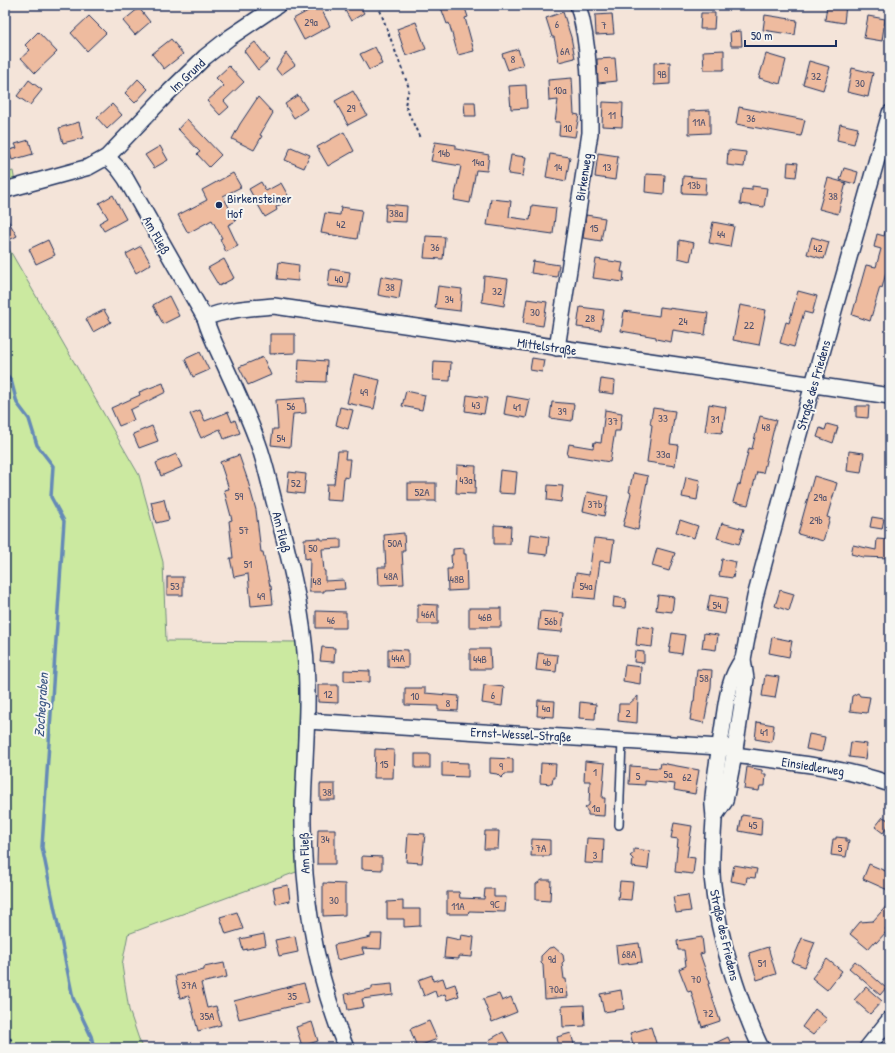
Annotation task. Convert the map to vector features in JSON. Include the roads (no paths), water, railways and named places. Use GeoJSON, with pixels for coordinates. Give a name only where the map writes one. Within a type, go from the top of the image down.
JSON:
{"type":"FeatureCollection","features":[{"type":"Feature","properties":{"kind":"street","name":"Im Grund"},"geometry":{"type":"LineString","coordinates":[[108,157],[167,94],[205,57],[229,38],[278,5]]}},
{"type":"Feature","properties":{"kind":"street","name":"Birkenweg"},"geometry":{"type":"LineString","coordinates":[[557,348],[590,132],[590,105],[585,30],[578,5]]}},
{"type":"Feature","properties":{"kind":"street","name":"Straße des Friedens"},"geometry":{"type":"LineString","coordinates":[[714,817],[725,801],[746,679],[743,659],[755,597],[813,385],[889,119]]}},
{"type":"Feature","properties":{"kind":"street"},"geometry":{"type":"LineString","coordinates":[[5,190],[89,167],[108,157]]}},
{"type":"Feature","properties":{"kind":"street","name":"Am Fließ"},"geometry":{"type":"LineString","coordinates":[[108,157],[126,179],[205,318],[209,332],[232,380],[259,445],[281,526],[294,578],[306,656],[307,720],[303,812],[305,879],[312,930],[324,986],[346,1048]]}},
{"type":"Feature","properties":{"kind":"street","name":"Mittelstraße"},"geometry":{"type":"LineString","coordinates":[[205,318],[217,313],[274,306],[890,396]]}},
{"type":"Feature","properties":{"kind":"street","name":"Straße des Friedens"},"geometry":{"type":"LineString","coordinates":[[743,659],[736,668],[731,680],[720,746],[712,799],[714,817],[711,868],[717,912],[728,959],[755,1036],[761,1048]]}},
{"type":"Feature","properties":{"kind":"street","name":"Ernst-Wessel-Straße"},"geometry":{"type":"LineString","coordinates":[[307,720],[720,746],[734,751]]}},
{"type":"Feature","properties":{"kind":"street","name":"Einsiedlerweg"},"geometry":{"type":"LineString","coordinates":[[734,751],[859,773],[890,784]]}},
{"type":"Feature","properties":{"kind":"street"},"geometry":{"type":"LineString","coordinates":[[867,1048],[890,1019]]}},
{"type":"Feature","properties":{"kind":"lane"},"geometry":{"type":"LineString","coordinates":[[619,825],[622,740]]}},
{"type":"Feature","properties":{"kind":"waterway","name":"Zochegraben"},"geometry":{"type":"LineString","coordinates":[[5,373],[11,380],[17,403],[29,419],[37,445],[53,466],[51,497],[64,521],[42,847],[73,998],[91,1036],[94,1048]]}},
{"type":"Feature","properties":{"kind":"place","name":"Birkensteiner Hof"},"geometry":{"type":"Point","coordinates":[219,205]}}]}
